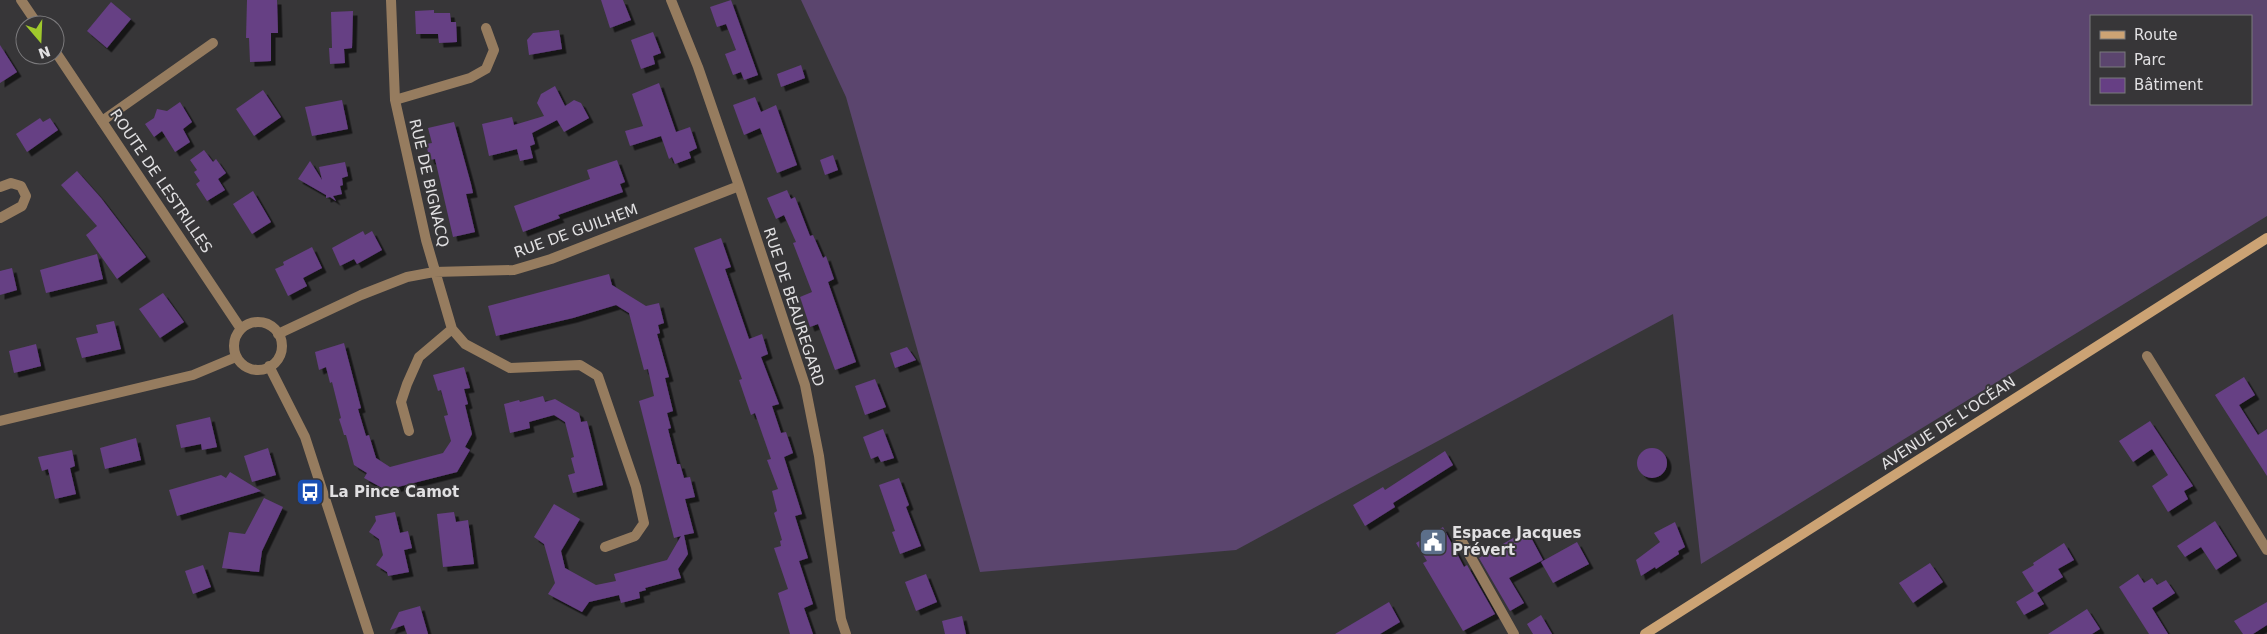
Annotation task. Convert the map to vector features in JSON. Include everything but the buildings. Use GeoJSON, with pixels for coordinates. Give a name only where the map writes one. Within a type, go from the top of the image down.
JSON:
{"type":"FeatureCollection","features":[{"type":"Feature","properties":{"kind":"main road","name":"AVENUE DE L'OCÉAN"},"geometry":{"type":"LineString","coordinates":[[1645,634],[2267,238]]}},
{"type":"Feature","properties":{"kind":"street"},"geometry":{"type":"LineString","coordinates":[[21,0],[31,15]]}},
{"type":"Feature","properties":{"kind":"street","name":"RUE DE BIGNACQ"},"geometry":{"type":"LineString","coordinates":[[391,0],[395,100],[434,272],[452,329]]}},
{"type":"Feature","properties":{"kind":"street","name":"RUE DE BEAUREGARD"},"geometry":{"type":"LineString","coordinates":[[671,0],[698,67],[805,385],[819,456],[841,619],[846,634]]}},
{"type":"Feature","properties":{"kind":"street"},"geometry":{"type":"LineString","coordinates":[[395,100],[470,78],[486,69],[494,50],[486,28]]}},
{"type":"Feature","properties":{"kind":"street"},"geometry":{"type":"LineString","coordinates":[[102,121],[213,44]]}},
{"type":"Feature","properties":{"kind":"street","name":"ROUTE DE LESTRILLES"},"geometry":{"type":"LineString","coordinates":[[64,65],[241,329]]}},
{"type":"Feature","properties":{"kind":"street"},"geometry":{"type":"LineString","coordinates":[[0,187],[11,183],[21,186],[26,196],[22,206],[0,218]]}},
{"type":"Feature","properties":{"kind":"street","name":"RUE DE GUILHEM"},"geometry":{"type":"LineString","coordinates":[[278,334],[361,295],[407,277],[434,272],[514,270],[551,259],[739,186]]}},
{"type":"Feature","properties":{"kind":"street"},"geometry":{"type":"LineString","coordinates":[[256,322],[273,328],[278,334],[281,341],[279,356],[269,366],[254,369],[241,363],[236,357],[235,339],[241,329],[248,324],[256,322]]}},
{"type":"Feature","properties":{"kind":"street"},"geometry":{"type":"LineString","coordinates":[[409,431],[401,402],[407,384],[420,356],[452,329],[465,344],[510,368],[580,365],[598,376],[636,487],[644,523],[635,536],[604,547]]}},
{"type":"Feature","properties":{"kind":"street"},"geometry":{"type":"LineString","coordinates":[[2147,356],[2267,550]]}},
{"type":"Feature","properties":{"kind":"street"},"geometry":{"type":"LineString","coordinates":[[0,421],[193,376],[236,357]]}},
{"type":"Feature","properties":{"kind":"street"},"geometry":{"type":"LineString","coordinates":[[269,366],[305,437],[369,634]]}},
{"type":"Feature","properties":{"kind":"street"},"geometry":{"type":"LineString","coordinates":[[1460,538],[1514,634]]}},
{"type":"Feature","properties":{"kind":"green space"},"geometry":{"type":"Polygon","coordinates":[[[801,0],[2267,0],[2267,216],[1701,564],[1673,314],[1236,550],[980,572],[846,97],[801,0]]]}},
{"type":"Feature","properties":{"kind":"place","name":"La Pince Camot"},"geometry":{"type":"Point","coordinates":[310,492]}},
{"type":"Feature","properties":{"kind":"place","name":"Espace Jacques Prévert"},"geometry":{"type":"Point","coordinates":[1433,542]}}]}
